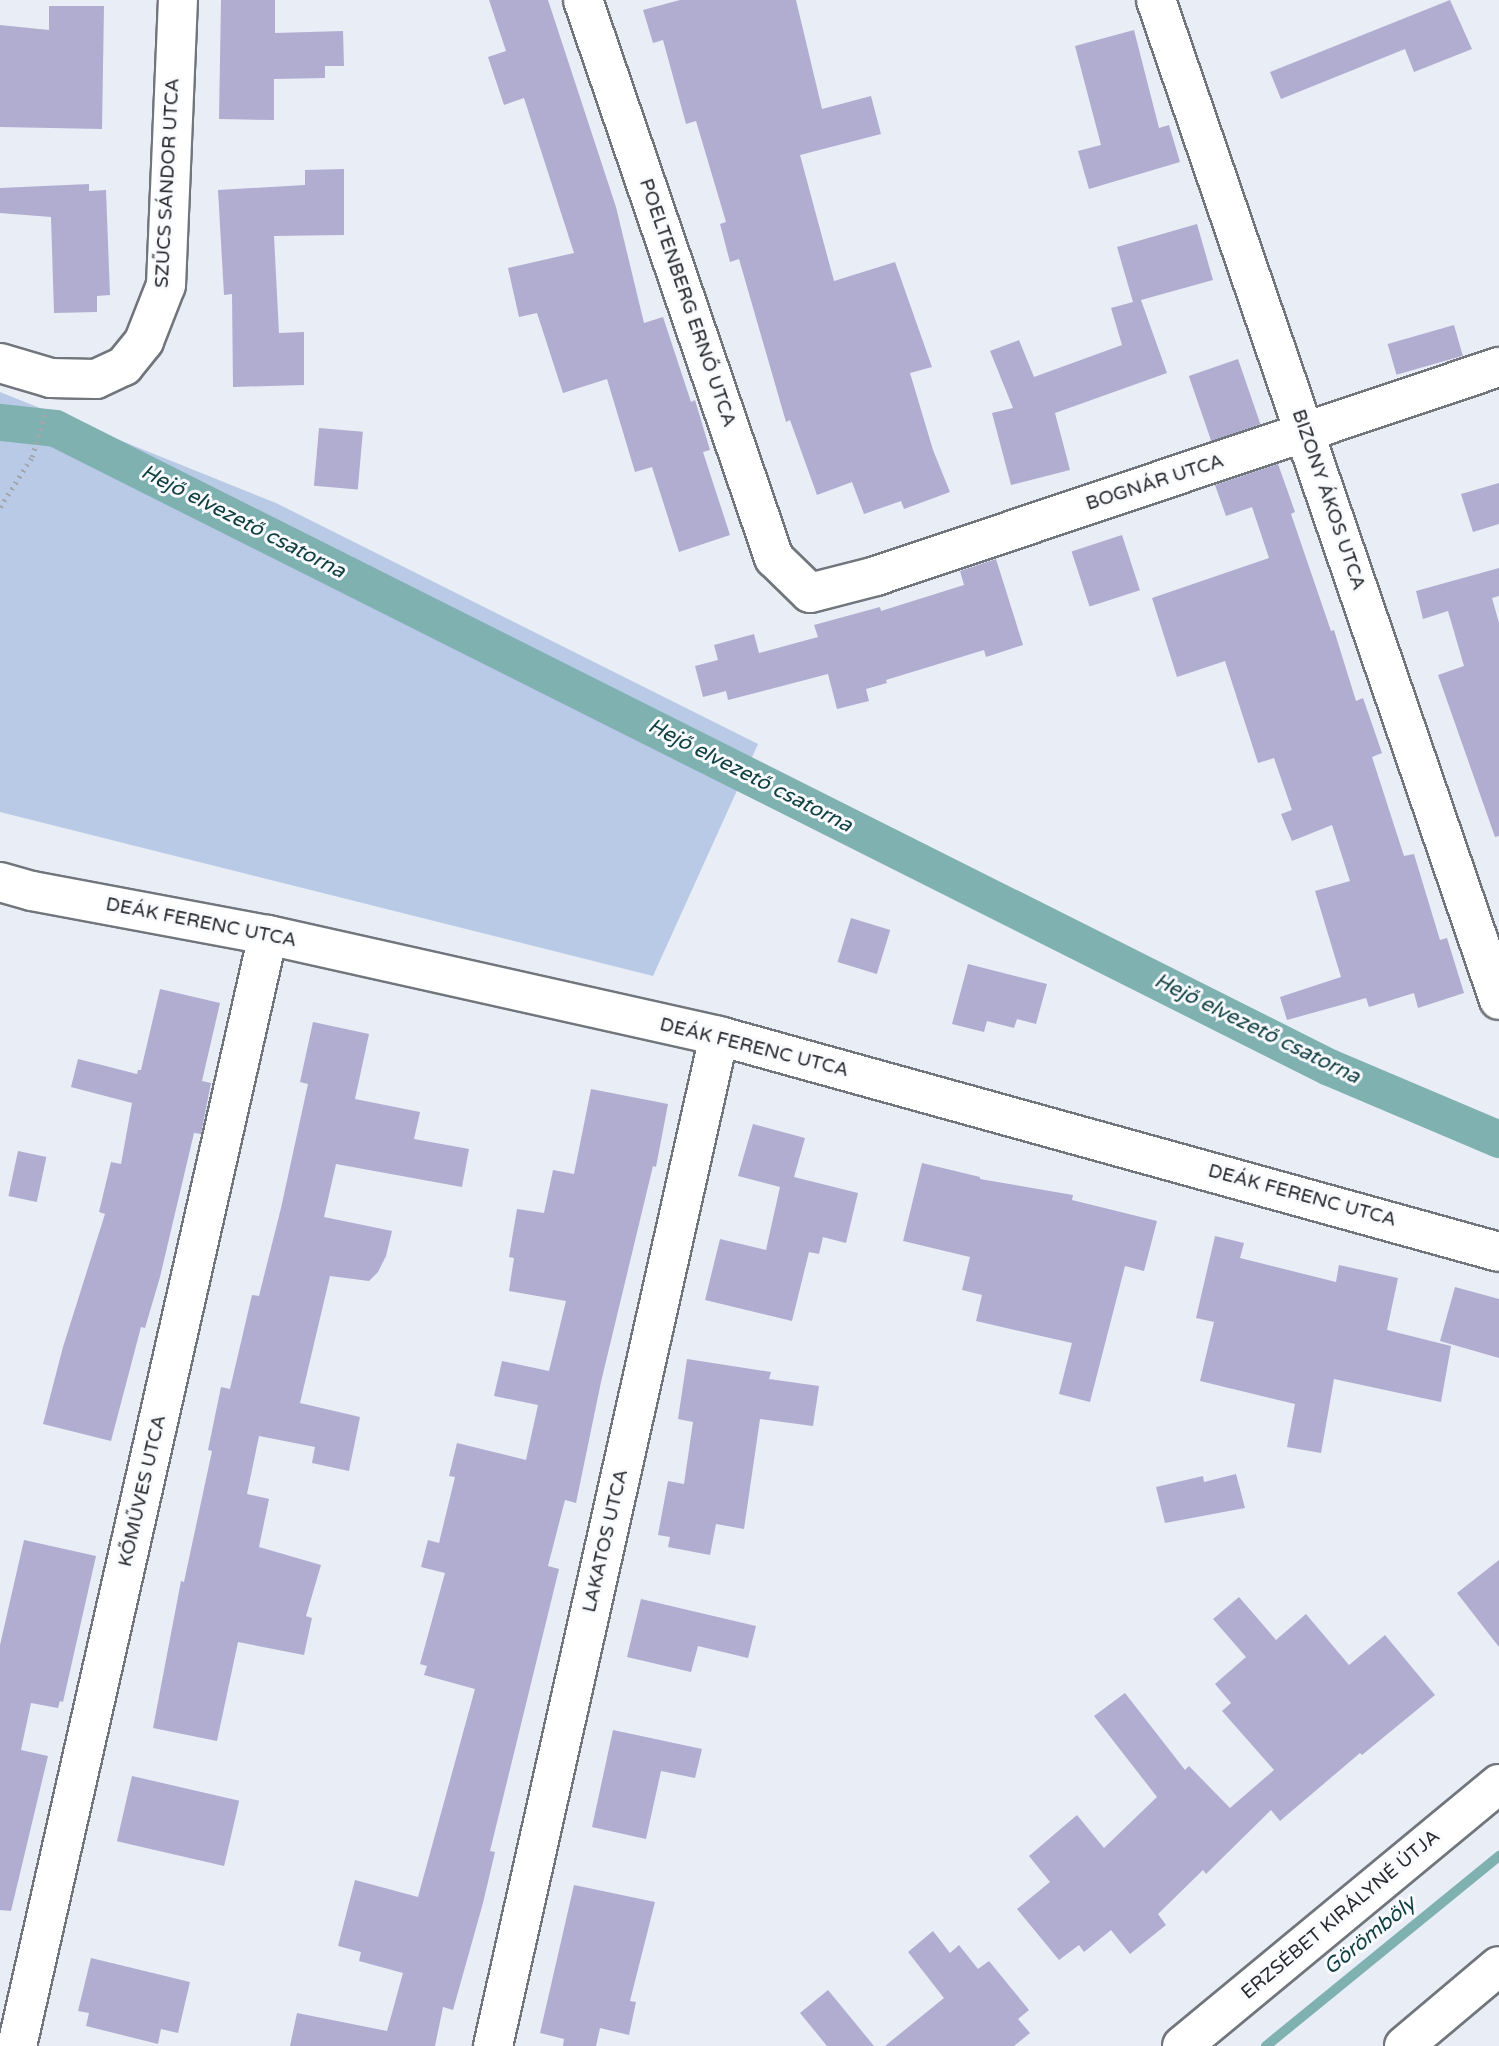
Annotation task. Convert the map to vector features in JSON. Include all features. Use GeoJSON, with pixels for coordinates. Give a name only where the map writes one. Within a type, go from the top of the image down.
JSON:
{"type":"FeatureCollection","features":[{"type":"Feature","properties":{"kind":"street","name":"SZŰCS SÁNDOR UTCA"},"geometry":{"type":"LineString","coordinates":[[0,363],[51,378],[96,379],[124,366],[144,341],[166,285],[178,0]]}},
{"type":"Feature","properties":{"kind":"street","name":"POELTENBERG ERNŐ UTCA"},"geometry":{"type":"LineString","coordinates":[[583,0],[774,558],[810,593]]}},
{"type":"Feature","properties":{"kind":"street","name":"BIZONY ÁKOS UTCA"},"geometry":{"type":"LineString","coordinates":[[1156,0],[1499,1000]]}},
{"type":"Feature","properties":{"kind":"street","name":"BOGNÁR UTCA"},"geometry":{"type":"LineString","coordinates":[[810,593],[876,576],[1499,367]]}},
{"type":"Feature","properties":{"kind":"street","name":"DEÁK FERENC UTCA"},"geometry":{"type":"LineString","coordinates":[[0,882],[32,891],[268,935],[719,1036],[1499,1252]]}},
{"type":"Feature","properties":{"kind":"street","name":"KŐMŰVES UTCA"},"geometry":{"type":"LineString","coordinates":[[17,2046],[268,935]]}},
{"type":"Feature","properties":{"kind":"street","name":"LAKATOS UTCA"},"geometry":{"type":"LineString","coordinates":[[493,2046],[719,1036]]}},
{"type":"Feature","properties":{"kind":"street","name":"ERZSÉBET KIRÁLYNÉ ÚTJA"},"geometry":{"type":"LineString","coordinates":[[1182,2046],[1499,1784]]}},
{"type":"Feature","properties":{"kind":"street"},"geometry":{"type":"LineString","coordinates":[[1404,2046],[1499,1966]]}},
{"type":"Feature","properties":{"kind":"path"},"geometry":{"type":"LineString","coordinates":[[0,507],[32,457],[48,401]]}},
{"type":"Feature","properties":{"kind":"shaded area"},"geometry":{"type":"Polygon","coordinates":[[[0,392],[276,503],[758,744],[653,976],[0,812],[0,392]]]}},
{"type":"Feature","properties":{"kind":"building"},"geometry":{"type":"Polygon","coordinates":[[[221,0],[275,0],[275,33],[343,31],[344,66],[325,66],[325,78],[274,79],[274,120],[219,119],[221,0]]]}},
{"type":"Feature","properties":{"kind":"building"},"geometry":{"type":"Polygon","coordinates":[[[489,0],[548,0],[616,207],[644,323],[663,317],[691,402],[695,400],[710,450],[703,452],[730,535],[679,552],[652,467],[635,472],[607,379],[563,393],[537,313],[519,317],[508,268],[574,253],[524,98],[504,105],[488,57],[506,51],[489,0]]]}},
{"type":"Feature","properties":{"kind":"building"},"geometry":{"type":"Polygon","coordinates":[[[680,0],[796,0],[822,109],[871,96],[881,134],[800,155],[834,281],[895,262],[932,367],[910,373],[933,450],[950,492],[904,509],[901,501],[864,514],[852,482],[817,495],[790,420],[786,422],[739,259],[730,262],[720,224],[726,222],[696,121],[686,124],[663,40],[653,43],[643,10],[680,0]]]}},
{"type":"Feature","properties":{"kind":"building"},"geometry":{"type":"Polygon","coordinates":[[[1450,0],[1472,49],[1414,72],[1405,49],[1281,99],[1270,72],[1450,0]]]}},
{"type":"Feature","properties":{"kind":"building"},"geometry":{"type":"Polygon","coordinates":[[[49,6],[104,6],[102,129],[0,127],[0,25],[49,30],[49,6]]]}},
{"type":"Feature","properties":{"kind":"building"},"geometry":{"type":"Polygon","coordinates":[[[1134,30],[1159,128],[1169,125],[1180,162],[1089,189],[1078,151],[1101,145],[1075,46],[1134,30]]]}},
{"type":"Feature","properties":{"kind":"building"},"geometry":{"type":"Polygon","coordinates":[[[344,169],[344,235],[274,236],[279,333],[304,332],[304,385],[233,387],[232,294],[224,295],[218,190],[305,185],[305,170],[344,169]]]}},
{"type":"Feature","properties":{"kind":"building"},"geometry":{"type":"Polygon","coordinates":[[[89,184],[89,191],[106,190],[110,295],[97,296],[97,312],[54,313],[51,217],[0,213],[0,188],[89,184]]]}},
{"type":"Feature","properties":{"kind":"building"},"geometry":{"type":"Polygon","coordinates":[[[1197,224],[1213,280],[1141,300],[1167,373],[1055,413],[1070,470],[1011,485],[992,413],[1013,408],[990,351],[1019,340],[1034,377],[1122,345],[1111,308],[1133,302],[1117,247],[1197,224]]]}},
{"type":"Feature","properties":{"kind":"building"},"geometry":{"type":"Polygon","coordinates":[[[1454,325],[1463,356],[1396,375],[1388,344],[1454,325]]]}},
{"type":"Feature","properties":{"kind":"building"},"geometry":{"type":"Polygon","coordinates":[[[1238,359],[1260,424],[1211,441],[1189,376],[1238,359]]]}},
{"type":"Feature","properties":{"kind":"building"},"geometry":{"type":"Polygon","coordinates":[[[319,428],[363,432],[358,490],[314,486],[319,428]]]}},
{"type":"Feature","properties":{"kind":"building"},"geometry":{"type":"Polygon","coordinates":[[[1278,464],[1295,512],[1291,514],[1331,631],[1334,630],[1356,701],[1363,698],[1382,753],[1372,757],[1404,856],[1414,854],[1440,940],[1447,938],[1464,993],[1418,1008],[1414,993],[1369,1007],[1366,998],[1287,1020],[1280,997],[1341,977],[1315,891],[1350,881],[1332,825],[1292,841],[1281,814],[1292,810],[1274,758],[1258,763],[1225,661],[1177,677],[1152,598],[1269,558],[1252,507],[1226,516],[1215,485],[1278,464]]]}},
{"type":"Feature","properties":{"kind":"building"},"geometry":{"type":"Polygon","coordinates":[[[1499,483],[1499,524],[1473,532],[1461,494],[1499,483]]]}},
{"type":"Feature","properties":{"kind":"building"},"geometry":{"type":"Polygon","coordinates":[[[1122,535],[1140,590],[1090,607],[1072,551],[1122,535]]]}},
{"type":"Feature","properties":{"kind":"building"},"geometry":{"type":"Polygon","coordinates":[[[996,559],[1023,645],[986,657],[984,650],[886,680],[887,683],[866,689],[869,701],[837,709],[828,674],[728,700],[726,691],[703,697],[695,666],[718,660],[714,645],[754,634],[759,653],[818,637],[814,625],[880,607],[881,611],[964,585],[960,571],[996,559]]]}},
{"type":"Feature","properties":{"kind":"building"},"geometry":{"type":"Polygon","coordinates":[[[1499,568],[1499,596],[1492,598],[1499,623],[1499,836],[1495,837],[1438,675],[1464,666],[1448,611],[1423,619],[1416,591],[1499,568]]]}},
{"type":"Feature","properties":{"kind":"building"},"geometry":{"type":"Polygon","coordinates":[[[851,918],[890,930],[877,974],[838,962],[851,918]]]}},
{"type":"Feature","properties":{"kind":"building"},"geometry":{"type":"Polygon","coordinates":[[[968,964],[1047,984],[1036,1024],[1017,1019],[1014,1028],[987,1021],[984,1032],[952,1024],[968,964]]]}},
{"type":"Feature","properties":{"kind":"building"},"geometry":{"type":"Polygon","coordinates":[[[160,989],[220,1003],[202,1081],[211,1083],[201,1134],[194,1133],[160,1277],[145,1328],[141,1327],[111,1441],[43,1424],[63,1347],[105,1214],[99,1212],[111,1162],[121,1164],[132,1103],[71,1087],[78,1059],[137,1074],[138,1070],[141,1070],[160,989]]]}},
{"type":"Feature","properties":{"kind":"building"},"geometry":{"type":"Polygon","coordinates":[[[313,1022],[369,1034],[355,1099],[420,1112],[414,1139],[469,1149],[462,1187],[336,1164],[324,1217],[392,1231],[386,1256],[378,1272],[369,1281],[330,1276],[300,1403],[360,1417],[349,1471],[312,1463],[315,1447],[259,1436],[247,1494],[269,1499],[259,1547],[321,1565],[306,1616],[312,1618],[304,1655],[238,1642],[217,1741],[153,1728],[181,1581],[184,1582],[212,1451],[208,1450],[221,1387],[230,1389],[252,1295],[259,1296],[281,1208],[308,1084],[300,1082],[313,1022]]]}},
{"type":"Feature","properties":{"kind":"building"},"geometry":{"type":"Polygon","coordinates":[[[591,1089],[668,1104],[656,1167],[653,1166],[601,1382],[576,1503],[565,1500],[548,1566],[559,1569],[490,1851],[495,1852],[483,1903],[453,2010],[443,2007],[435,2046],[290,2046],[297,2013],[387,2031],[403,1973],[359,1961],[361,1952],[338,1946],[355,1880],[418,1897],[475,1689],[424,1675],[427,1666],[420,1664],[445,1573],[421,1567],[428,1540],[439,1543],[455,1477],[449,1476],[457,1443],[526,1460],[538,1405],[494,1396],[502,1361],[549,1371],[566,1301],[509,1291],[514,1258],[509,1257],[517,1209],[544,1213],[553,1170],[574,1174],[591,1089]]]}},
{"type":"Feature","properties":{"kind":"building"},"geometry":{"type":"Polygon","coordinates":[[[753,1124],[805,1138],[794,1177],[858,1193],[846,1243],[823,1237],[819,1254],[809,1252],[792,1321],[705,1300],[720,1239],[766,1250],[780,1187],[738,1176],[753,1124]]]}},
{"type":"Feature","properties":{"kind":"building"},"geometry":{"type":"Polygon","coordinates":[[[18,1151],[46,1157],[37,1202],[8,1196],[18,1151]]]}},
{"type":"Feature","properties":{"kind":"building"},"geometry":{"type":"Polygon","coordinates":[[[922,1163],[980,1179],[1073,1195],[1072,1200],[1157,1221],[1144,1271],[1125,1266],[1090,1402],[1059,1394],[1072,1343],[976,1321],[982,1295],[962,1290],[970,1257],[903,1241],[922,1163]]]}},
{"type":"Feature","properties":{"kind":"building"},"geometry":{"type":"Polygon","coordinates":[[[1215,1236],[1244,1243],[1240,1258],[1336,1282],[1339,1265],[1398,1278],[1387,1330],[1451,1346],[1441,1402],[1334,1379],[1321,1453],[1287,1447],[1295,1404],[1200,1381],[1214,1322],[1196,1318],[1215,1236]]]}},
{"type":"Feature","properties":{"kind":"building"},"geometry":{"type":"Polygon","coordinates":[[[1455,1287],[1499,1299],[1499,1358],[1440,1341],[1455,1287]]]}},
{"type":"Feature","properties":{"kind":"building"},"geometry":{"type":"Polygon","coordinates":[[[687,1359],[771,1372],[769,1379],[819,1386],[813,1426],[760,1419],[744,1529],[716,1524],[710,1555],[668,1547],[670,1537],[658,1535],[668,1481],[684,1484],[693,1422],[678,1419],[687,1359]]]}},
{"type":"Feature","properties":{"kind":"building"},"geometry":{"type":"Polygon","coordinates":[[[1236,1474],[1245,1508],[1165,1523],[1156,1487],[1203,1476],[1204,1482],[1236,1474]]]}},
{"type":"Feature","properties":{"kind":"building"},"geometry":{"type":"Polygon","coordinates":[[[24,1540],[96,1556],[63,1702],[60,1701],[58,1708],[31,1703],[21,1750],[48,1756],[11,1911],[0,1910],[0,1645],[24,1540]]]}},
{"type":"Feature","properties":{"kind":"building"},"geometry":{"type":"Polygon","coordinates":[[[1499,1560],[1499,1647],[1457,1593],[1499,1560]]]}},
{"type":"Feature","properties":{"kind":"building"},"geometry":{"type":"Polygon","coordinates":[[[1239,1597],[1276,1640],[1306,1614],[1349,1665],[1385,1635],[1435,1695],[1362,1755],[1360,1753],[1280,1821],[1271,1810],[1206,1874],[1203,1870],[1158,1914],[1166,1925],[1130,1954],[1111,1930],[1084,1952],[1079,1945],[1059,1960],[1017,1909],[1050,1882],[1029,1856],[1077,1815],[1104,1848],[1157,1797],[1094,1716],[1125,1693],[1185,1770],[1189,1766],[1230,1808],[1274,1770],[1222,1711],[1231,1703],[1215,1684],[1246,1657],[1213,1619],[1239,1597]]]}},
{"type":"Feature","properties":{"kind":"building"},"geometry":{"type":"Polygon","coordinates":[[[641,1599],[756,1626],[748,1658],[698,1646],[691,1672],[627,1657],[641,1599]]]}},
{"type":"Feature","properties":{"kind":"building"},"geometry":{"type":"Polygon","coordinates":[[[613,1730],[702,1749],[695,1778],[661,1771],[646,1839],[592,1827],[613,1730]]]}},
{"type":"Feature","properties":{"kind":"building"},"geometry":{"type":"Polygon","coordinates":[[[132,1776],[239,1801],[224,1866],[117,1841],[132,1776]]]}},
{"type":"Feature","properties":{"kind":"building"},"geometry":{"type":"Polygon","coordinates":[[[574,1885],[655,1902],[630,2001],[636,2002],[629,2035],[600,2028],[596,2046],[563,2046],[564,2039],[540,2033],[574,1885]]]}},
{"type":"Feature","properties":{"kind":"building"},"geometry":{"type":"Polygon","coordinates":[[[933,1931],[950,1953],[959,1945],[978,1969],[989,1961],[1029,2010],[1018,2019],[1030,2033],[1014,2046],[885,2046],[944,1998],[908,1952],[933,1931]]]}},
{"type":"Feature","properties":{"kind":"building"},"geometry":{"type":"Polygon","coordinates":[[[91,1958],[190,1982],[178,2033],[161,2029],[158,2044],[86,2026],[89,2013],[78,2011],[91,1958]]]}},
{"type":"Feature","properties":{"kind":"building"},"geometry":{"type":"Polygon","coordinates":[[[828,1990],[874,2046],[827,2046],[800,2013],[828,1990]]]}},
{"type":"Feature","properties":{"kind":"waterway","name":"Hejő elvezető csatorna"},"geometry":{"type":"LineString","coordinates":[[0,422],[55,428],[1329,1067],[1499,1139]]}},
{"type":"Feature","properties":{"kind":"waterway","name":"Görömböly"},"geometry":{"type":"LineString","coordinates":[[1266,2046],[1499,1856]]}}]}
